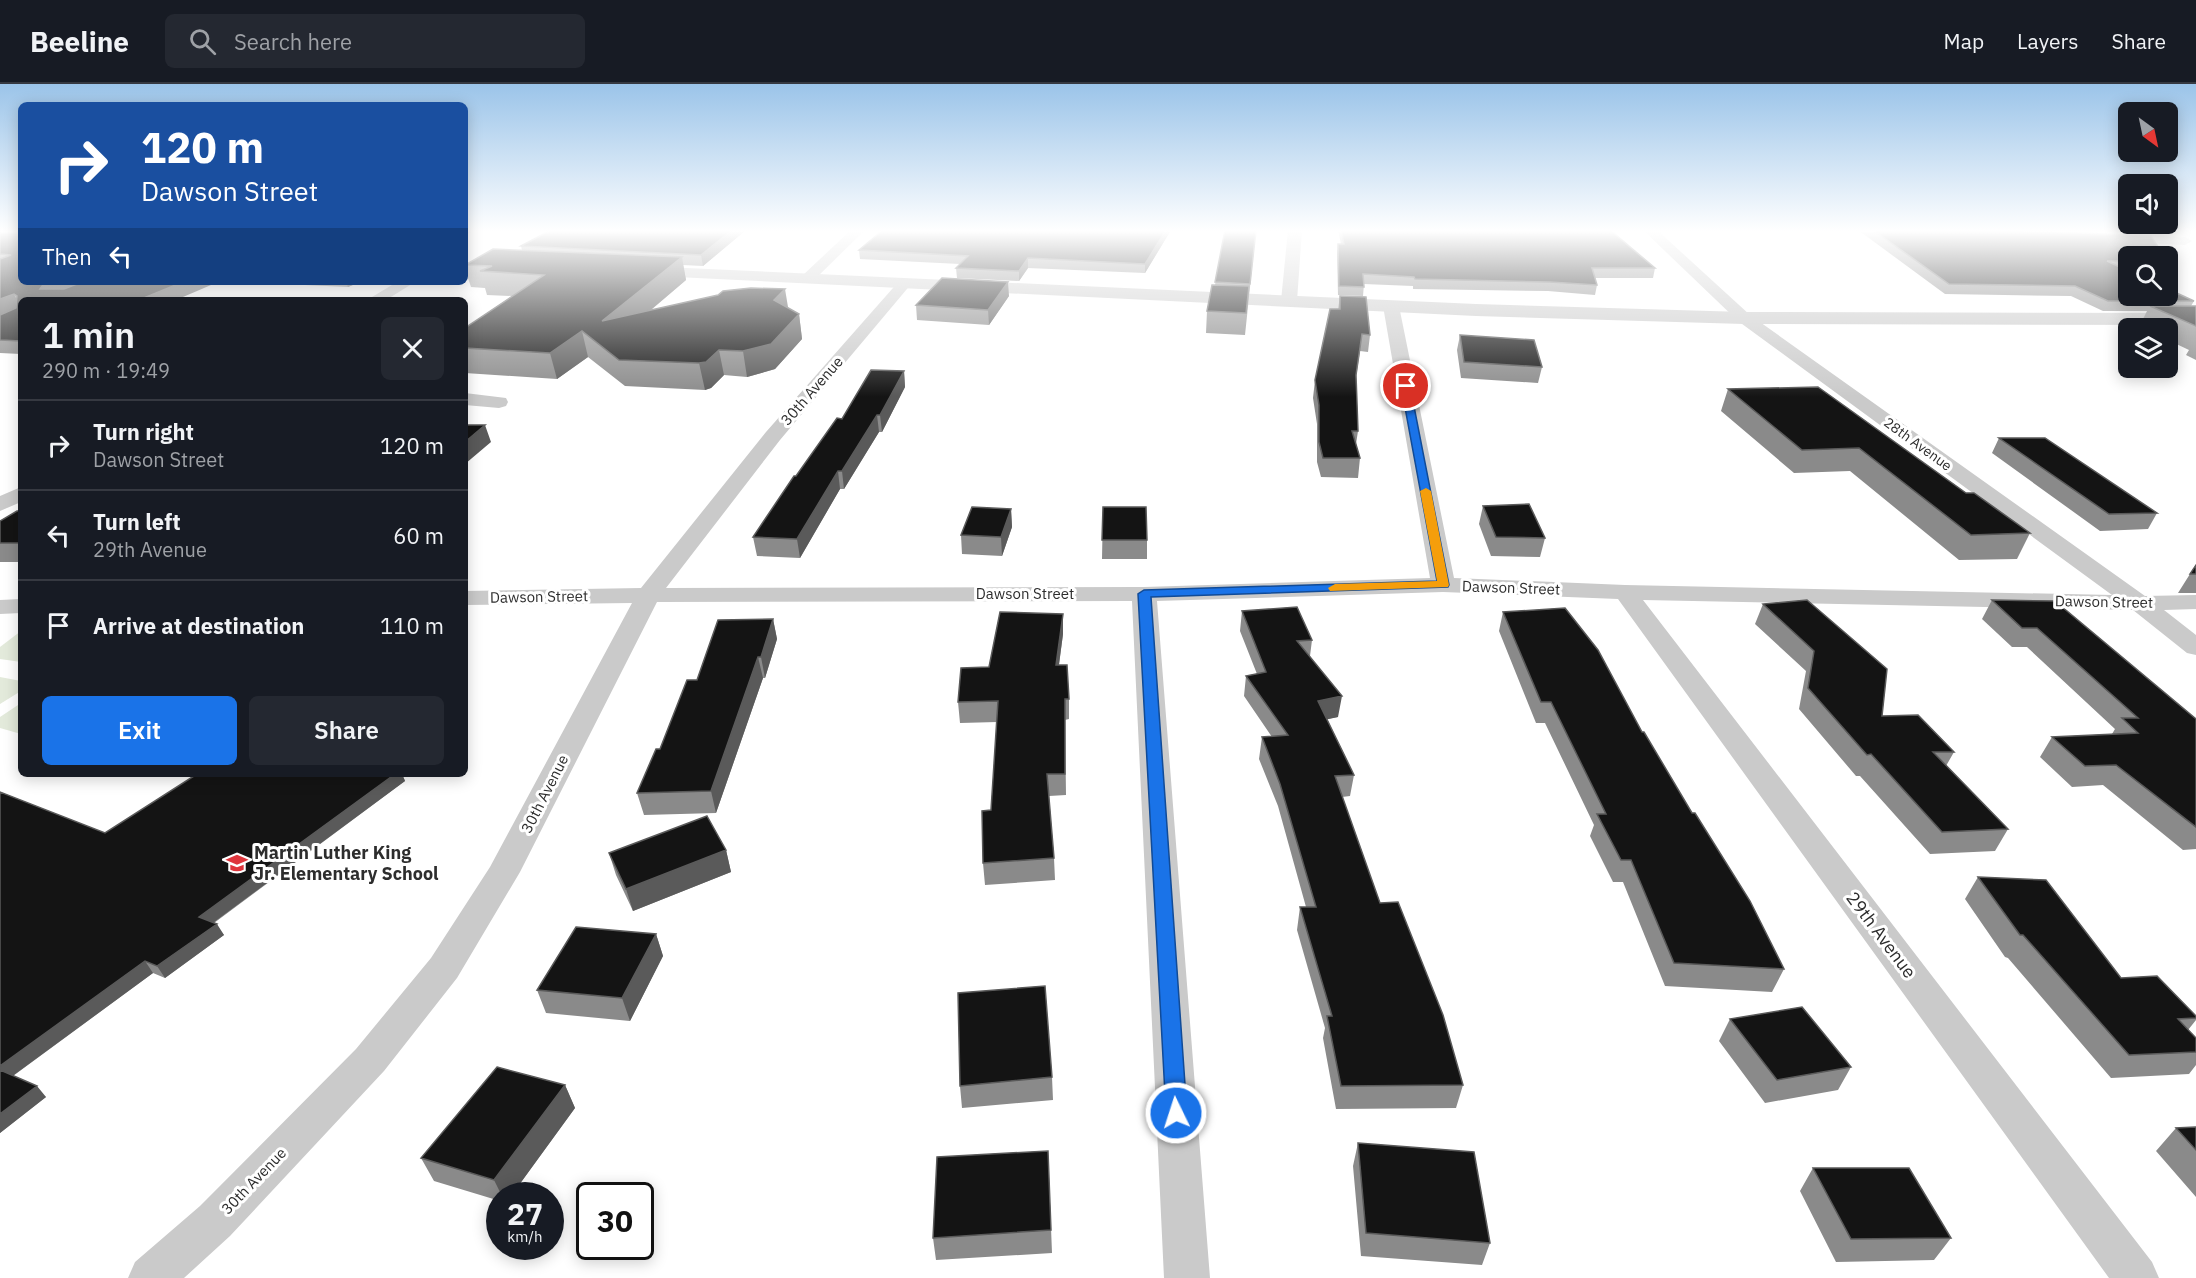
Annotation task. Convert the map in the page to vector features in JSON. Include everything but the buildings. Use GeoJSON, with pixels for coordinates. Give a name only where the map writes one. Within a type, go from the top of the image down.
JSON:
{"type":"FeatureCollection","features":[{"type":"Feature","properties":{"kind":"street"},"geometry":{"type":"LineString","coordinates":[[380,297],[401,286]]}},
{"type":"Feature","properties":{"kind":"street","name":"30th Avenue"},"geometry":{"type":"LineString","coordinates":[[151,1278],[215,1221],[370,1060],[444,968],[504,872],[648,596],[773,436],[903,286]]}},
{"type":"Feature","properties":{"kind":"street"},"geometry":{"type":"LineString","coordinates":[[963,286],[1391,306],[1744,318],[2196,319]]}},
{"type":"Feature","properties":{"kind":"street"},"geometry":{"type":"LineString","coordinates":[[1289,301],[1290,286]]}},
{"type":"Feature","properties":{"kind":"street","name":"28th Avenue"},"geometry":{"type":"LineString","coordinates":[[1710,286],[1744,318],[2139,603],[2196,647]]}},
{"type":"Feature","properties":{"kind":"street"},"geometry":{"type":"LineString","coordinates":[[1391,306],[1443,585]]}},
{"type":"Feature","properties":{"kind":"street"},"geometry":{"type":"LineString","coordinates":[[468,399],[499,402]]}},
{"type":"Feature","properties":{"kind":"street"},"geometry":{"type":"LineString","coordinates":[[0,505],[18,495]]}},
{"type":"Feature","properties":{"kind":"street","name":"Dawson Street"},"geometry":{"type":"LineString","coordinates":[[468,598],[1144,594],[1443,585],[1625,592],[2139,603],[2196,602]]}},
{"type":"Feature","properties":{"kind":"street","name":"29th Avenue"},"geometry":{"type":"LineString","coordinates":[[1625,592],[2136,1278]]}},
{"type":"Feature","properties":{"kind":"street"},"geometry":{"type":"LineString","coordinates":[[1144,594],[1187,1278]]}},
{"type":"Feature","properties":{"kind":"street"},"geometry":{"type":"LineString","coordinates":[[0,607],[18,606]]}},
{"type":"Feature","properties":{"kind":"green space"},"geometry":{"type":"Polygon","coordinates":[[[18,633],[18,662],[0,659],[0,647],[18,633]]]}},
{"type":"Feature","properties":{"kind":"green space"},"geometry":{"type":"Polygon","coordinates":[[[0,677],[18,680],[18,693],[0,704],[0,677]]]}},
{"type":"Feature","properties":{"kind":"green space"},"geometry":{"type":"Polygon","coordinates":[[[18,705],[18,733],[0,728],[0,717],[18,705]]]}},
{"type":"Feature","properties":{"kind":"slow traffic"},"geometry":{"type":"LineString","coordinates":[[1335,588],[1443,585],[1426,491]]}},
{"type":"Feature","properties":{"kind":"place","name":"Martin Luther King Jr. Elementary School"},"geometry":{"type":"Point","coordinates":[237,863]}},
{"type":"Feature","properties":{"kind":"route"},"geometry":{"type":"LineString","coordinates":[[1176,1113],[1144,594],[1443,585],[1406,386]]}}]}
